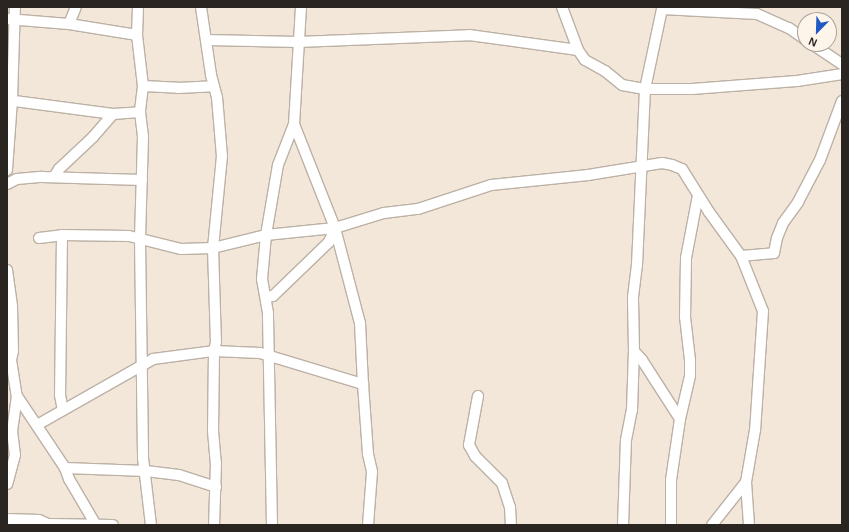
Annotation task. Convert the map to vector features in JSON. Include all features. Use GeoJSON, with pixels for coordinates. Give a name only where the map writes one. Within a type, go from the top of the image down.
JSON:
{"type":"FeatureCollection","features":[{"type":"Feature","properties":{"kind":"street"},"geometry":{"type":"LineString","coordinates":[[7,170],[11,20],[15,7]]}},
{"type":"Feature","properties":{"kind":"street"},"geometry":{"type":"LineString","coordinates":[[69,24],[76,7]]}},
{"type":"Feature","properties":{"kind":"street"},"geometry":{"type":"LineString","coordinates":[[138,7],[137,35],[143,86],[140,112],[143,137],[140,240],[144,458],[151,525]]}},
{"type":"Feature","properties":{"kind":"street"},"geometry":{"type":"LineString","coordinates":[[201,7],[213,86],[218,104],[222,156],[213,248],[216,342],[214,351],[213,430],[216,487],[214,525]]}},
{"type":"Feature","properties":{"kind":"street"},"geometry":{"type":"LineString","coordinates":[[272,525],[267,297],[262,279],[266,235],[278,165],[294,124],[301,7]]}},
{"type":"Feature","properties":{"kind":"street"},"geometry":{"type":"LineString","coordinates":[[562,7],[578,50],[586,60],[605,71],[622,85],[645,89],[692,89],[797,81],[842,74]]}},
{"type":"Feature","properties":{"kind":"street"},"geometry":{"type":"LineString","coordinates":[[623,525],[626,440],[632,410],[634,351],[632,297],[637,265],[645,89],[662,8],[713,9],[757,14],[789,28],[797,34]]}},
{"type":"Feature","properties":{"kind":"street"},"geometry":{"type":"LineString","coordinates":[[11,20],[69,24],[137,35]]}},
{"type":"Feature","properties":{"kind":"street"},"geometry":{"type":"LineString","coordinates":[[206,40],[298,42],[469,35],[578,50]]}},
{"type":"Feature","properties":{"kind":"street"},"geometry":{"type":"LineString","coordinates":[[824,52],[842,64]]}},
{"type":"Feature","properties":{"kind":"street"},"geometry":{"type":"LineString","coordinates":[[143,86],[178,88],[213,86]]}},
{"type":"Feature","properties":{"kind":"street"},"geometry":{"type":"LineString","coordinates":[[10,100],[113,114],[140,112]]}},
{"type":"Feature","properties":{"kind":"street"},"geometry":{"type":"LineString","coordinates":[[741,256],[774,254],[777,238],[783,223],[798,202],[820,160],[842,101]]}},
{"type":"Feature","properties":{"kind":"street"},"geometry":{"type":"LineString","coordinates":[[54,177],[59,169],[93,137],[113,114]]}},
{"type":"Feature","properties":{"kind":"street"},"geometry":{"type":"LineString","coordinates":[[294,124],[335,228],[360,323],[362,384],[368,454],[372,472],[368,525]]}},
{"type":"Feature","properties":{"kind":"street"},"geometry":{"type":"LineString","coordinates":[[39,238],[62,235],[129,236],[140,240],[181,249],[213,248],[266,235],[335,228],[384,213],[418,209],[491,185],[588,175],[642,165],[662,163],[682,169],[709,212],[741,256],[763,311],[754,430],[746,482],[749,525]]}},
{"type":"Feature","properties":{"kind":"street"},"geometry":{"type":"LineString","coordinates":[[7,184],[17,180],[54,177],[142,180]]}},
{"type":"Feature","properties":{"kind":"street"},"geometry":{"type":"LineString","coordinates":[[671,525],[671,480],[680,420],[687,393],[690,360],[685,317],[686,258],[698,195]]}},
{"type":"Feature","properties":{"kind":"street"},"geometry":{"type":"LineString","coordinates":[[267,297],[273,296],[329,242],[335,228]]}},
{"type":"Feature","properties":{"kind":"street"},"geometry":{"type":"LineString","coordinates":[[62,235],[60,395],[64,410]]}},
{"type":"Feature","properties":{"kind":"street"},"geometry":{"type":"LineString","coordinates":[[7,270],[13,351],[9,360],[17,396],[12,431],[15,455],[7,484]]}},
{"type":"Feature","properties":{"kind":"street"},"geometry":{"type":"LineString","coordinates":[[37,425],[153,359],[214,351],[260,353],[362,384]]}},
{"type":"Feature","properties":{"kind":"street"},"geometry":{"type":"LineString","coordinates":[[634,351],[642,360],[680,420]]}},
{"type":"Feature","properties":{"kind":"street"},"geometry":{"type":"LineString","coordinates":[[17,396],[65,468],[69,479],[96,525]]}},
{"type":"Feature","properties":{"kind":"street"},"geometry":{"type":"LineString","coordinates":[[478,396],[469,445],[475,456],[502,483],[510,507],[511,525]]}},
{"type":"Feature","properties":{"kind":"street"},"geometry":{"type":"LineString","coordinates":[[65,468],[146,471],[179,475],[216,487]]}},
{"type":"Feature","properties":{"kind":"street"},"geometry":{"type":"LineString","coordinates":[[712,525],[746,482]]}},
{"type":"Feature","properties":{"kind":"street"},"geometry":{"type":"LineString","coordinates":[[7,519],[39,520],[48,524],[113,525]]}}]}
